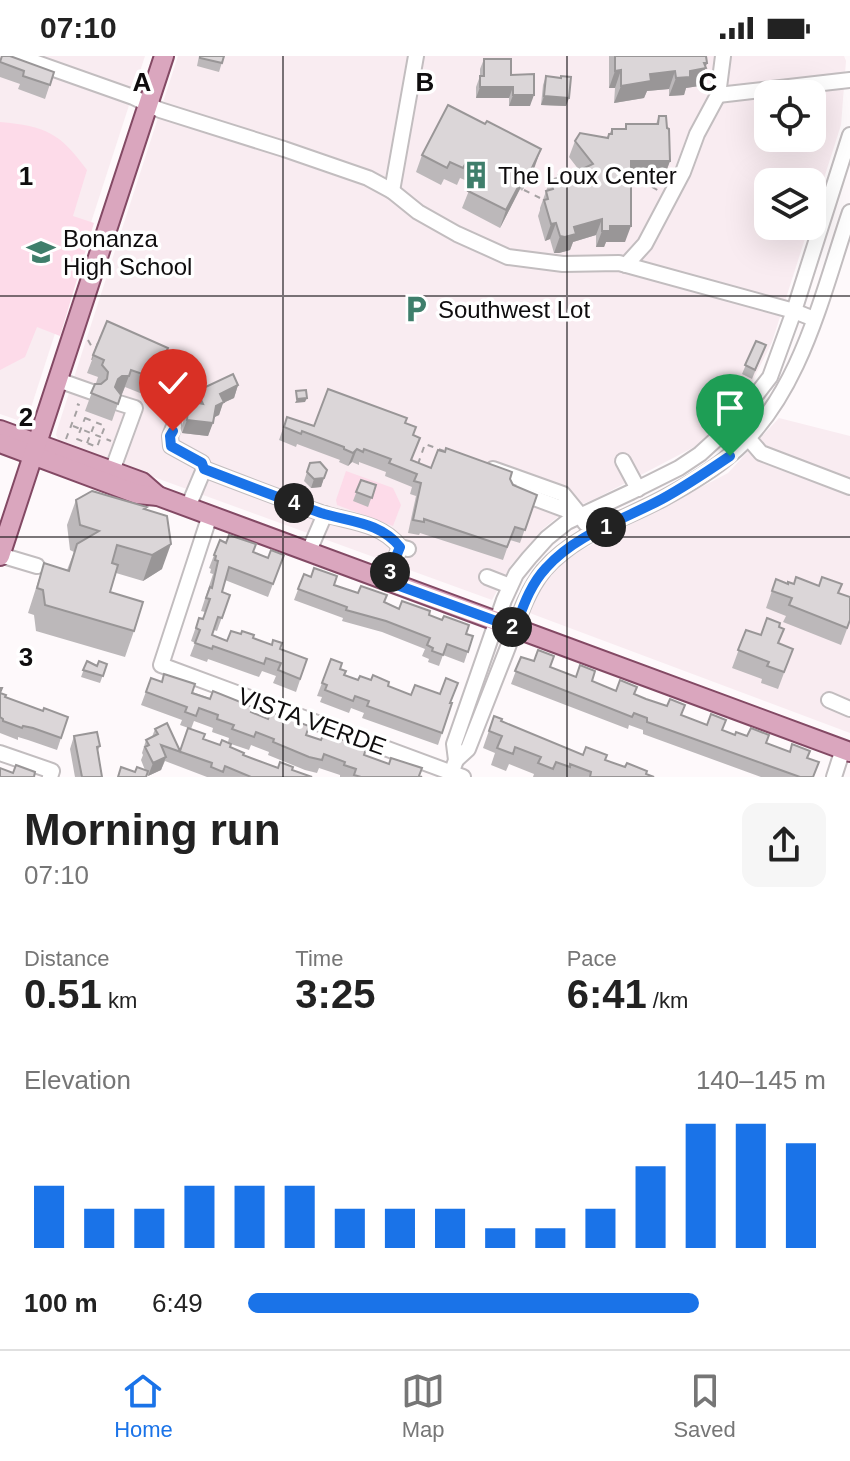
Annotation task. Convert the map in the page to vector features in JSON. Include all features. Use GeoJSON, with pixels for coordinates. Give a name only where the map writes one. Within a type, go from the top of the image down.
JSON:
{"type":"FeatureCollection","features":[{"type":"Feature","properties":{"kind":"main road"},"geometry":{"type":"LineString","coordinates":[[0,555],[164,56]]}},
{"type":"Feature","properties":{"kind":"main road"},"geometry":{"type":"LineString","coordinates":[[0,430],[35,449],[110,477],[137,494],[158,496],[846,750]]}},
{"type":"Feature","properties":{"kind":"main road"},"geometry":{"type":"LineString","coordinates":[[0,443],[35,449]]}},
{"type":"Feature","properties":{"kind":"street"},"geometry":{"type":"LineString","coordinates":[[17,56],[160,110],[352,171],[382,185],[418,212],[457,234],[508,257],[563,264],[619,263],[814,319]]}},
{"type":"Feature","properties":{"kind":"street"},"geometry":{"type":"LineString","coordinates":[[392,191],[416,56]]}},
{"type":"Feature","properties":{"kind":"street"},"geometry":{"type":"LineString","coordinates":[[626,265],[647,240],[683,172],[697,134],[718,95],[723,56]]}},
{"type":"Feature","properties":{"kind":"street"},"geometry":{"type":"LineString","coordinates":[[718,95],[850,80]]}},
{"type":"Feature","properties":{"kind":"street"},"geometry":{"type":"LineString","coordinates":[[455,772],[468,749],[506,625],[510,586],[523,566],[547,538],[567,522],[638,489],[700,454],[735,422],[770,377],[850,135]]}},
{"type":"Feature","properties":{"kind":"street"},"geometry":{"type":"LineString","coordinates":[[506,625],[538,578],[566,549],[698,478],[730,456],[760,425],[785,390],[803,350],[850,212]]}},
{"type":"Feature","properties":{"kind":"street"},"geometry":{"type":"LineString","coordinates":[[58,380],[92,392]]}},
{"type":"Feature","properties":{"kind":"street"},"geometry":{"type":"LineString","coordinates":[[110,477],[135,408],[119,403]]}},
{"type":"Feature","properties":{"kind":"street"},"geometry":{"type":"LineString","coordinates":[[735,422],[761,453],[850,487]]}},
{"type":"Feature","properties":{"kind":"street"},"geometry":{"type":"LineString","coordinates":[[174,426],[170,436],[171,446],[202,463],[204,469],[188,507]]}},
{"type":"Feature","properties":{"kind":"street"},"geometry":{"type":"LineString","coordinates":[[623,461],[638,489]]}},
{"type":"Feature","properties":{"kind":"street"},"geometry":{"type":"LineString","coordinates":[[475,462],[563,494],[581,516],[590,535]]}},
{"type":"Feature","properties":{"kind":"street"},"geometry":{"type":"LineString","coordinates":[[204,469],[392,536],[404,548],[386,581]]}},
{"type":"Feature","properties":{"kind":"street"},"geometry":{"type":"LineString","coordinates":[[515,491],[581,516]]}},
{"type":"Feature","properties":{"kind":"street"},"geometry":{"type":"LineString","coordinates":[[309,551],[325,514]]}},
{"type":"Feature","properties":{"kind":"street","name":"VISTA VERDE"},"geometry":{"type":"LineString","coordinates":[[210,515],[161,665],[455,772]]}},
{"type":"Feature","properties":{"kind":"street"},"geometry":{"type":"LineString","coordinates":[[0,555],[37,566]]}},
{"type":"Feature","properties":{"kind":"street"},"geometry":{"type":"LineString","coordinates":[[487,577],[510,586]]}},
{"type":"Feature","properties":{"kind":"street"},"geometry":{"type":"LineString","coordinates":[[829,700],[850,709]]}},
{"type":"Feature","properties":{"kind":"street"},"geometry":{"type":"LineString","coordinates":[[834,777],[846,750]]}},
{"type":"Feature","properties":{"kind":"street"},"geometry":{"type":"LineString","coordinates":[[0,753],[51,774]]}},
{"type":"Feature","properties":{"kind":"path"},"geometry":{"type":"LineString","coordinates":[[652,187],[662,192]]}},
{"type":"Feature","properties":{"kind":"path"},"geometry":{"type":"LineString","coordinates":[[524,190],[540,198]]}},
{"type":"Feature","properties":{"kind":"path"},"geometry":{"type":"LineString","coordinates":[[92,360],[100,337]]}},
{"type":"Feature","properties":{"kind":"path"},"geometry":{"type":"LineString","coordinates":[[88,340],[94,351]]}},
{"type":"Feature","properties":{"kind":"path"},"geometry":{"type":"LineString","coordinates":[[65,443],[77,404]]}},
{"type":"Feature","properties":{"kind":"path"},"geometry":{"type":"LineString","coordinates":[[85,418],[95,422],[105,426],[97,447],[77,439],[85,418]]}},
{"type":"Feature","properties":{"kind":"path"},"geometry":{"type":"LineString","coordinates":[[87,443],[95,422]]}},
{"type":"Feature","properties":{"kind":"path"},"geometry":{"type":"LineString","coordinates":[[72,425],[112,441]]}},
{"type":"Feature","properties":{"kind":"path"},"geometry":{"type":"LineString","coordinates":[[417,465],[425,444],[445,452]]}},
{"type":"Feature","properties":{"kind":"shaded area","name":"Bonanza High School"},"geometry":{"type":"Polygon","coordinates":[[[0,56],[145,56],[26,423],[0,414],[0,56]]]}},
{"type":"Feature","properties":{"kind":"shaded area"},"geometry":{"type":"Polygon","coordinates":[[[178,56],[844,56],[841,125],[826,172],[826,168],[754,168],[754,240],[805,240],[772,342],[750,386],[723,420],[696,446],[593,500],[566,510],[544,528],[511,565],[492,600],[60,443],[56,435],[178,56]]]}},
{"type":"Feature","properties":{"kind":"shaded area"},"geometry":{"type":"Polygon","coordinates":[[[0,122],[41,129],[68,147],[87,170],[73,216],[94,223],[60,336],[37,327],[25,357],[0,370],[0,122]]]}},
{"type":"Feature","properties":{"kind":"shaded area"},"geometry":{"type":"Polygon","coordinates":[[[779,418],[850,436],[850,733],[527,612],[550,572],[578,552],[728,473],[779,418]]]}},
{"type":"Feature","properties":{"kind":"shaded area"},"geometry":{"type":"Polygon","coordinates":[[[346,471],[393,488],[401,505],[393,526],[337,505],[346,471]]]}},
{"type":"Feature","properties":{"kind":"building"},"geometry":{"type":"Polygon","coordinates":[[[2,56],[54,72],[50,85],[23,76],[24,71],[0,62],[2,56]]]}},
{"type":"Feature","properties":{"kind":"building"},"geometry":{"type":"Polygon","coordinates":[[[200,56],[224,56],[222,63],[200,56]]]}},
{"type":"Feature","properties":{"kind":"building"},"geometry":{"type":"Polygon","coordinates":[[[615,56],[706,56],[707,63],[704,63],[706,68],[690,71],[690,77],[676,78],[675,71],[650,74],[651,81],[621,86],[621,70],[615,71],[615,56]]]}},
{"type":"Feature","properties":{"kind":"building"},"geometry":{"type":"Polygon","coordinates":[[[484,59],[511,59],[511,75],[534,74],[534,95],[513,95],[513,87],[480,87],[480,76],[484,76],[484,59]]]}},
{"type":"Feature","properties":{"kind":"building"},"geometry":{"type":"Polygon","coordinates":[[[546,76],[571,77],[569,98],[544,96],[546,76]]]}},
{"type":"Feature","properties":{"kind":"building","name":"The Loux Center"},"geometry":{"type":"Polygon","coordinates":[[[448,105],[541,149],[506,210],[468,191],[480,167],[467,161],[463,168],[450,162],[447,168],[422,155],[448,105]]]}},
{"type":"Feature","properties":{"kind":"building"},"geometry":{"type":"Polygon","coordinates":[[[659,116],[666,116],[670,161],[631,161],[631,226],[610,226],[610,231],[602,231],[602,219],[574,227],[576,234],[560,236],[556,223],[551,224],[544,200],[548,199],[546,191],[553,189],[550,180],[593,164],[575,141],[580,133],[608,138],[612,129],[626,129],[626,124],[658,124],[659,116]]]}},
{"type":"Feature","properties":{"kind":"building"},"geometry":{"type":"Polygon","coordinates":[[[107,321],[168,348],[161,365],[156,363],[151,377],[131,370],[129,376],[118,379],[115,387],[121,395],[118,404],[91,393],[95,384],[107,379],[108,372],[102,365],[104,360],[93,355],[107,321]]]}},
{"type":"Feature","properties":{"kind":"building"},"geometry":{"type":"Polygon","coordinates":[[[756,341],[766,345],[755,370],[745,365],[756,341]]]}},
{"type":"Feature","properties":{"kind":"building"},"geometry":{"type":"Polygon","coordinates":[[[233,374],[238,385],[220,394],[224,402],[216,406],[213,423],[187,420],[188,409],[191,410],[193,402],[203,404],[197,391],[233,374]]]}},
{"type":"Feature","properties":{"kind":"building"},"geometry":{"type":"Polygon","coordinates":[[[328,389],[407,418],[405,423],[416,427],[413,435],[420,438],[411,460],[431,468],[438,450],[445,452],[446,448],[512,472],[510,479],[513,485],[537,495],[525,530],[515,527],[507,547],[424,519],[424,522],[413,520],[421,483],[414,481],[417,474],[389,463],[391,459],[364,449],[363,452],[357,449],[353,453],[302,431],[301,434],[284,427],[287,417],[314,426],[328,389]]]}},
{"type":"Feature","properties":{"kind":"building"},"geometry":{"type":"Polygon","coordinates":[[[306,390],[307,398],[297,399],[296,391],[306,390]]]}},
{"type":"Feature","properties":{"kind":"building"},"geometry":{"type":"Polygon","coordinates":[[[320,462],[327,470],[324,478],[314,479],[307,472],[310,463],[320,462]]]}},
{"type":"Feature","properties":{"kind":"building"},"geometry":{"type":"Polygon","coordinates":[[[361,480],[376,485],[372,498],[356,492],[361,480]]]}},
{"type":"Feature","properties":{"kind":"building"},"geometry":{"type":"Polygon","coordinates":[[[92,491],[167,516],[171,544],[152,555],[117,545],[112,563],[118,565],[110,592],[143,602],[134,631],[45,605],[43,590],[37,588],[44,563],[69,571],[77,544],[99,531],[80,525],[76,500],[92,491]]]}},
{"type":"Feature","properties":{"kind":"building"},"geometry":{"type":"Polygon","coordinates":[[[229,535],[256,544],[253,552],[268,558],[271,550],[284,555],[273,584],[229,567],[222,592],[230,595],[212,635],[227,641],[231,631],[241,634],[242,631],[272,645],[273,640],[282,643],[280,649],[307,659],[300,679],[278,670],[281,663],[266,658],[264,664],[195,643],[200,630],[196,628],[199,618],[203,619],[210,599],[206,598],[212,588],[218,561],[214,555],[220,540],[226,543],[229,535]]]}},
{"type":"Feature","properties":{"kind":"building"},"geometry":{"type":"Polygon","coordinates":[[[314,568],[337,576],[334,585],[358,593],[361,586],[387,595],[384,602],[399,609],[402,601],[430,611],[429,615],[442,620],[444,616],[469,625],[466,634],[473,636],[468,652],[447,644],[443,655],[432,651],[433,648],[427,645],[430,638],[346,610],[347,607],[298,589],[304,574],[311,577],[314,568]]]}},
{"type":"Feature","properties":{"kind":"building"},"geometry":{"type":"Polygon","coordinates":[[[796,577],[819,586],[822,577],[842,584],[838,593],[850,597],[847,628],[789,605],[792,598],[772,591],[776,579],[794,584],[796,577]]]}},
{"type":"Feature","properties":{"kind":"building"},"geometry":{"type":"Polygon","coordinates":[[[767,618],[780,623],[779,627],[784,629],[778,643],[793,649],[784,672],[767,666],[769,662],[738,650],[746,630],[761,635],[767,618]]]}},
{"type":"Feature","properties":{"kind":"building"},"geometry":{"type":"Polygon","coordinates":[[[538,650],[554,656],[550,667],[576,677],[580,665],[595,671],[592,681],[616,691],[620,680],[637,687],[634,694],[646,699],[667,706],[670,699],[685,705],[681,715],[707,725],[711,714],[726,720],[722,730],[735,735],[736,732],[747,736],[751,728],[769,735],[766,743],[790,752],[792,744],[810,751],[807,758],[819,762],[813,777],[800,777],[515,671],[521,657],[534,661],[538,650]]]}},
{"type":"Feature","properties":{"kind":"building"},"geometry":{"type":"Polygon","coordinates":[[[331,659],[342,663],[340,669],[346,671],[344,675],[371,680],[373,675],[389,682],[388,686],[411,695],[415,685],[440,694],[446,678],[458,683],[442,733],[367,706],[369,701],[355,696],[353,701],[325,690],[327,685],[322,683],[331,659]]]}},
{"type":"Feature","properties":{"kind":"building"},"geometry":{"type":"Polygon","coordinates":[[[87,661],[97,666],[99,661],[107,664],[103,676],[83,670],[87,661]]]}},
{"type":"Feature","properties":{"kind":"building"},"geometry":{"type":"Polygon","coordinates":[[[164,674],[195,684],[192,693],[210,699],[213,691],[253,707],[251,712],[268,719],[271,712],[309,726],[306,735],[321,740],[324,732],[366,749],[364,755],[389,764],[391,758],[422,768],[419,776],[422,777],[361,777],[354,775],[356,769],[344,765],[345,762],[324,754],[322,760],[309,757],[256,732],[254,737],[232,729],[234,725],[199,708],[196,716],[185,712],[187,707],[146,692],[151,678],[162,682],[164,674]]]}},
{"type":"Feature","properties":{"kind":"building"},"geometry":{"type":"Polygon","coordinates":[[[0,693],[43,711],[44,708],[68,717],[61,738],[3,721],[0,717],[0,693]]]}},
{"type":"Feature","properties":{"kind":"building"},"geometry":{"type":"Polygon","coordinates":[[[494,716],[583,755],[586,747],[607,755],[605,760],[625,767],[627,763],[654,777],[590,777],[591,772],[570,764],[570,767],[556,762],[553,769],[538,763],[541,757],[515,747],[513,754],[497,748],[502,736],[489,731],[494,716]]]}},
{"type":"Feature","properties":{"kind":"building"},"geometry":{"type":"Polygon","coordinates":[[[167,723],[180,751],[188,728],[205,734],[203,739],[220,745],[222,740],[231,744],[230,747],[243,755],[278,768],[280,762],[312,777],[251,777],[225,766],[223,772],[211,767],[212,763],[161,745],[166,757],[153,763],[145,747],[149,745],[146,740],[158,734],[155,729],[167,723]]]}},
{"type":"Feature","properties":{"kind":"building"},"geometry":{"type":"Polygon","coordinates":[[[97,732],[102,777],[82,777],[74,736],[97,732]]]}},
{"type":"Feature","properties":{"kind":"building"},"geometry":{"type":"Polygon","coordinates":[[[16,765],[35,772],[34,777],[0,777],[0,768],[13,773],[16,765]]]}},
{"type":"Feature","properties":{"kind":"building"},"geometry":{"type":"Polygon","coordinates":[[[121,767],[135,772],[137,767],[148,771],[146,777],[118,777],[121,767]]]}},
{"type":"Feature","properties":{"kind":"place","name":"The Loux Center"},"geometry":{"type":"Point","coordinates":[476,175]}},
{"type":"Feature","properties":{"kind":"place","name":"Bonanza High School"},"geometry":{"type":"Point","coordinates":[41,252]}},
{"type":"Feature","properties":{"kind":"place","name":"Southwest Lot"},"geometry":{"type":"Point","coordinates":[416,309]}},
{"type":"Feature","properties":{"kind":"route"},"geometry":{"type":"LineString","coordinates":[[173,431],[171,446],[202,463],[204,469],[392,536],[400,547],[386,581],[515,628],[538,578],[566,549],[664,498],[730,456]]}}]}
